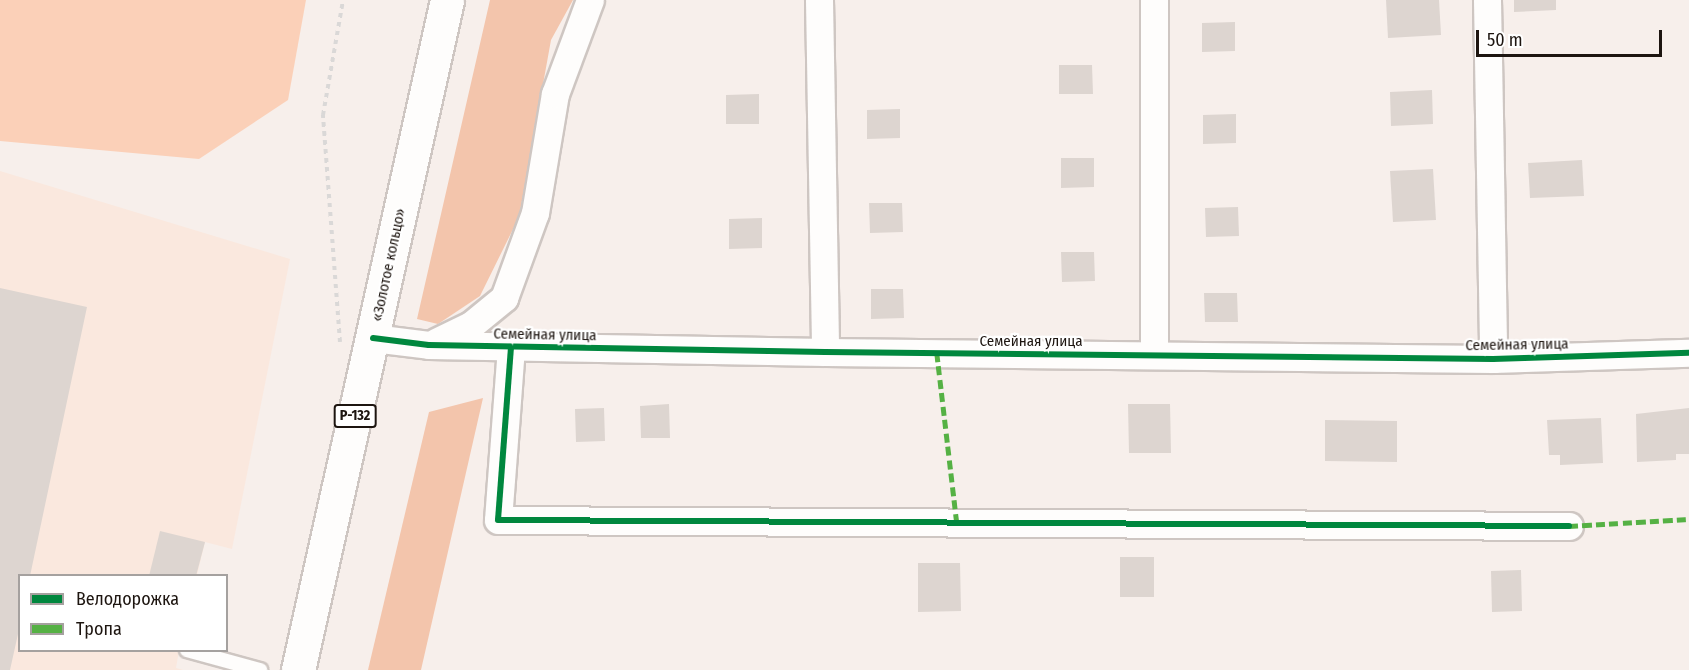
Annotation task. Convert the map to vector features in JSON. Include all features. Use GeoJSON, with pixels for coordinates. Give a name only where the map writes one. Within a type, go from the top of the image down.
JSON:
{"type":"FeatureCollection","features":[{"type":"Feature","properties":{"kind":"main road","name":"«Золотое кольцо»"},"geometry":{"type":"LineString","coordinates":[[298,670],[447,0]]}},
{"type":"Feature","properties":{"kind":"street"},"geometry":{"type":"LineString","coordinates":[[429,345],[471,325],[504,297],[535,213],[555,94],[590,0]]}},
{"type":"Feature","properties":{"kind":"street"},"geometry":{"type":"LineString","coordinates":[[819,0],[825,352]]}},
{"type":"Feature","properties":{"kind":"street"},"geometry":{"type":"LineString","coordinates":[[1154,0],[1154,355]]}},
{"type":"Feature","properties":{"kind":"street"},"geometry":{"type":"LineString","coordinates":[[1487,0],[1493,358]]}},
{"type":"Feature","properties":{"kind":"street","name":"Семейная улица"},"geometry":{"type":"LineString","coordinates":[[373,338],[429,345],[825,352],[1493,358],[1689,353]]}},
{"type":"Feature","properties":{"kind":"street"},"geometry":{"type":"LineString","coordinates":[[511,347],[498,520],[1569,526]]}},
{"type":"Feature","properties":{"kind":"lane"},"geometry":{"type":"LineString","coordinates":[[191,652],[260,670]]}},
{"type":"Feature","properties":{"kind":"path"},"geometry":{"type":"LineString","coordinates":[[341,347],[336,326],[323,115],[343,0]]}},
{"type":"Feature","properties":{"kind":"shaded area"},"geometry":{"type":"Polygon","coordinates":[[[0,0],[306,0],[288,100],[199,159],[0,141],[0,0]]]}},
{"type":"Feature","properties":{"kind":"shaded area"},"geometry":{"type":"Polygon","coordinates":[[[490,0],[573,0],[551,40],[519,217],[480,296],[438,324],[417,319],[490,0]]]}},
{"type":"Feature","properties":{"kind":"shaded area"},"geometry":{"type":"Polygon","coordinates":[[[0,171],[290,259],[232,549],[205,542],[197,574],[18,574],[18,652],[179,652],[176,668],[183,670],[0,670],[0,171]]]}},
{"type":"Feature","properties":{"kind":"shaded area"},"geometry":{"type":"Polygon","coordinates":[[[483,398],[421,670],[368,670],[429,412],[483,398]]]}},
{"type":"Feature","properties":{"kind":"building"},"geometry":{"type":"Polygon","coordinates":[[[1386,0],[1439,0],[1441,35],[1388,38],[1386,0]]]}},
{"type":"Feature","properties":{"kind":"building"},"geometry":{"type":"Polygon","coordinates":[[[1514,0],[1556,0],[1556,10],[1514,12],[1514,0]]]}},
{"type":"Feature","properties":{"kind":"building"},"geometry":{"type":"Polygon","coordinates":[[[1235,22],[1235,51],[1202,52],[1202,23],[1235,22]]]}},
{"type":"Feature","properties":{"kind":"building"},"geometry":{"type":"Polygon","coordinates":[[[1059,65],[1092,65],[1093,94],[1059,94],[1059,65]]]}},
{"type":"Feature","properties":{"kind":"building"},"geometry":{"type":"Polygon","coordinates":[[[1432,90],[1433,124],[1391,126],[1390,92],[1432,90]]]}},
{"type":"Feature","properties":{"kind":"building"},"geometry":{"type":"Polygon","coordinates":[[[759,94],[759,124],[726,124],[726,95],[759,94]]]}},
{"type":"Feature","properties":{"kind":"building"},"geometry":{"type":"Polygon","coordinates":[[[900,109],[900,138],[867,139],[867,110],[900,109]]]}},
{"type":"Feature","properties":{"kind":"building"},"geometry":{"type":"Polygon","coordinates":[[[1236,114],[1236,143],[1203,144],[1203,115],[1236,114]]]}},
{"type":"Feature","properties":{"kind":"building"},"geometry":{"type":"Polygon","coordinates":[[[1061,158],[1094,158],[1094,187],[1061,188],[1061,158]]]}},
{"type":"Feature","properties":{"kind":"building"},"geometry":{"type":"Polygon","coordinates":[[[1582,160],[1584,196],[1530,198],[1528,163],[1582,160]]]}},
{"type":"Feature","properties":{"kind":"building"},"geometry":{"type":"Polygon","coordinates":[[[1433,169],[1436,220],[1393,222],[1390,171],[1433,169]]]}},
{"type":"Feature","properties":{"kind":"building"},"geometry":{"type":"Polygon","coordinates":[[[869,203],[902,203],[903,232],[870,233],[869,203]]]}},
{"type":"Feature","properties":{"kind":"building"},"geometry":{"type":"Polygon","coordinates":[[[1238,207],[1239,236],[1206,237],[1205,208],[1238,207]]]}},
{"type":"Feature","properties":{"kind":"building"},"geometry":{"type":"Polygon","coordinates":[[[762,218],[762,248],[729,249],[729,219],[762,218]]]}},
{"type":"Feature","properties":{"kind":"building"},"geometry":{"type":"Polygon","coordinates":[[[1061,252],[1094,252],[1095,281],[1062,282],[1061,252]]]}},
{"type":"Feature","properties":{"kind":"building"},"geometry":{"type":"Polygon","coordinates":[[[0,288],[87,307],[30,574],[18,574],[18,634],[10,670],[0,670],[0,288]]]}},
{"type":"Feature","properties":{"kind":"building"},"geometry":{"type":"Polygon","coordinates":[[[871,289],[903,289],[904,318],[871,319],[871,289]]]}},
{"type":"Feature","properties":{"kind":"building"},"geometry":{"type":"Polygon","coordinates":[[[1204,293],[1237,293],[1238,322],[1205,322],[1204,293]]]}},
{"type":"Feature","properties":{"kind":"building"},"geometry":{"type":"Polygon","coordinates":[[[669,404],[670,438],[641,438],[640,406],[669,404]]]}},
{"type":"Feature","properties":{"kind":"building"},"geometry":{"type":"Polygon","coordinates":[[[1128,404],[1170,404],[1171,453],[1129,453],[1128,404]]]}},
{"type":"Feature","properties":{"kind":"building"},"geometry":{"type":"Polygon","coordinates":[[[604,408],[605,441],[576,442],[575,409],[604,408]]]}},
{"type":"Feature","properties":{"kind":"building"},"geometry":{"type":"Polygon","coordinates":[[[1689,408],[1689,454],[1676,454],[1676,460],[1637,462],[1636,414],[1689,408]]]}},
{"type":"Feature","properties":{"kind":"building"},"geometry":{"type":"Polygon","coordinates":[[[1601,418],[1603,463],[1560,465],[1560,455],[1549,455],[1547,420],[1601,418]]]}},
{"type":"Feature","properties":{"kind":"building"},"geometry":{"type":"Polygon","coordinates":[[[1325,420],[1397,421],[1397,462],[1325,461],[1325,420]]]}},
{"type":"Feature","properties":{"kind":"building"},"geometry":{"type":"Polygon","coordinates":[[[160,531],[205,542],[197,574],[149,574],[160,531]]]}},
{"type":"Feature","properties":{"kind":"building"},"geometry":{"type":"Polygon","coordinates":[[[1120,557],[1154,557],[1154,597],[1120,597],[1120,557]]]}},
{"type":"Feature","properties":{"kind":"building"},"geometry":{"type":"Polygon","coordinates":[[[918,563],[960,563],[961,611],[918,612],[918,563]]]}},
{"type":"Feature","properties":{"kind":"building"},"geometry":{"type":"Polygon","coordinates":[[[1521,570],[1522,611],[1492,612],[1491,571],[1521,570]]]}},
{"type":"Feature","properties":{"kind":"marked path"},"geometry":{"type":"LineString","coordinates":[[937,353],[957,523]]}},
{"type":"Feature","properties":{"kind":"marked path"},"geometry":{"type":"LineString","coordinates":[[1569,526],[1689,519]]}},
{"type":"Feature","properties":{"kind":"cycle path"},"geometry":{"type":"LineString","coordinates":[[373,338],[429,345],[825,352],[1493,359],[1689,353]]}},
{"type":"Feature","properties":{"kind":"cycle path"},"geometry":{"type":"LineString","coordinates":[[511,347],[498,520],[1569,526]]}}]}
